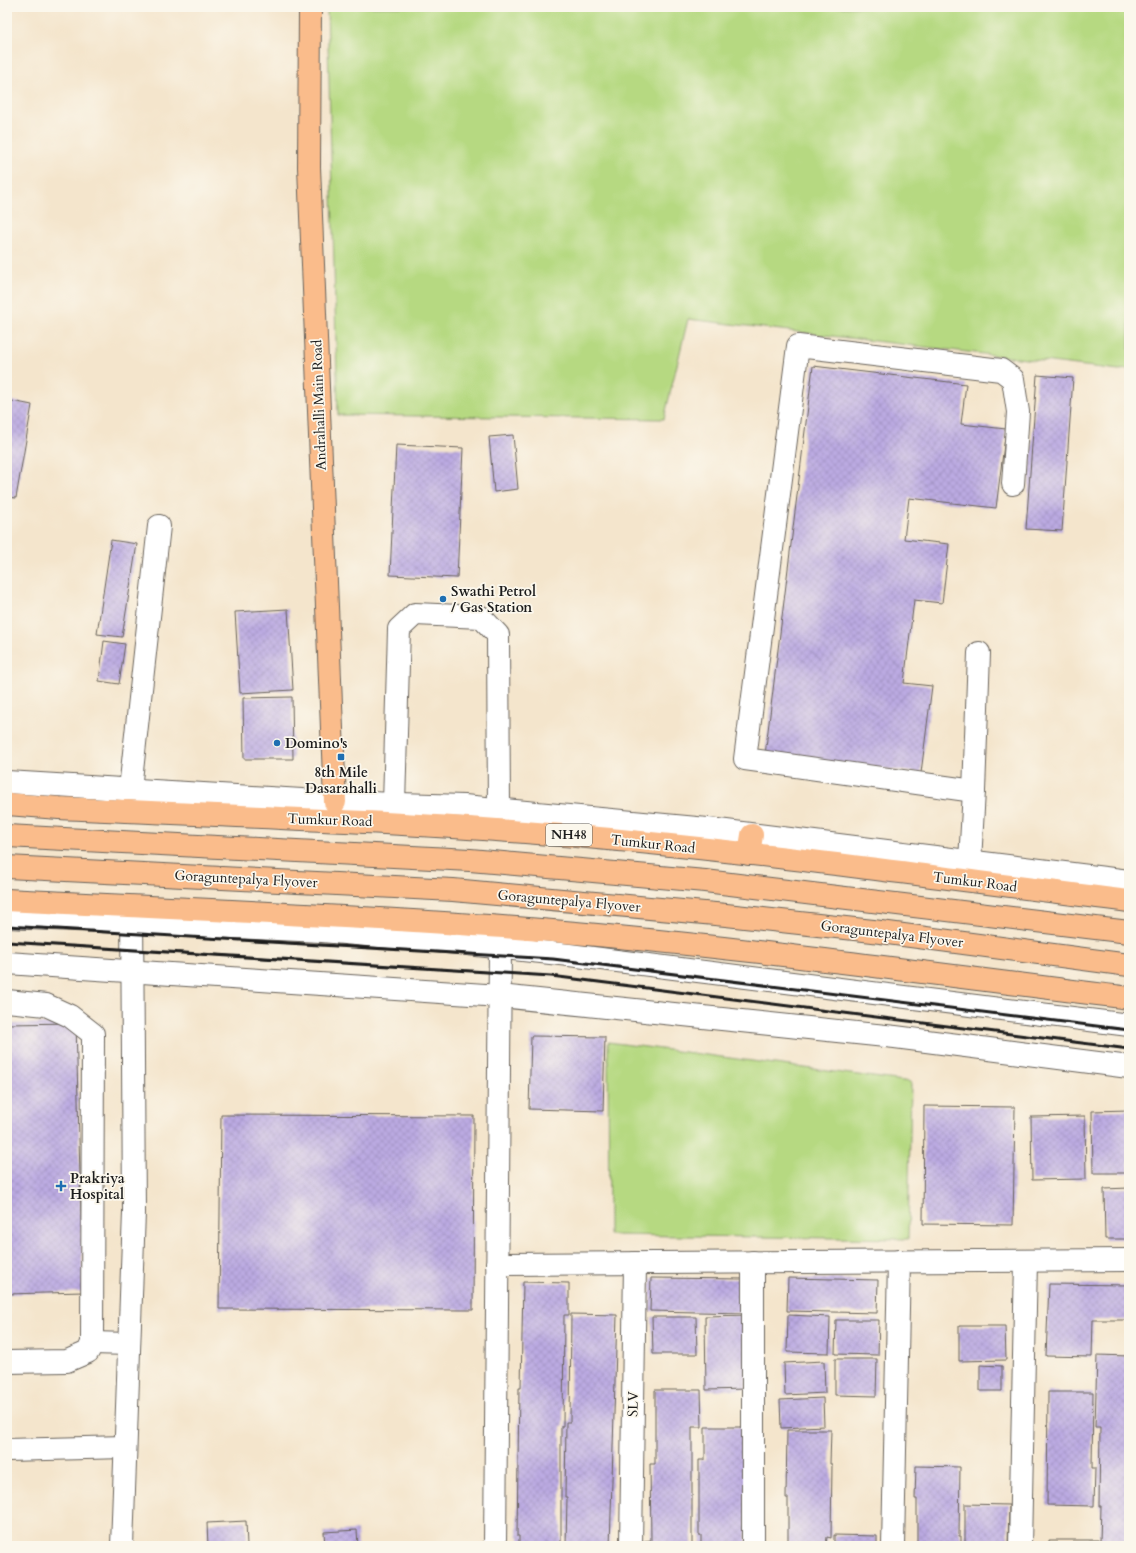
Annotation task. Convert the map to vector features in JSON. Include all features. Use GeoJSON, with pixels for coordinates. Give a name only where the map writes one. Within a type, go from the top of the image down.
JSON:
{"type":"FeatureCollection","features":[{"type":"Feature","properties":{"kind":"main road","name":"Andrahalli Main Road"},"geometry":{"type":"LineString","coordinates":[[310,7],[309,167],[335,802]]}},
{"type":"Feature","properties":{"kind":"main road","name":"Tumkur Road"},"geometry":{"type":"LineString","coordinates":[[7,804],[468,827],[598,838],[751,844],[1129,901]]}},
{"type":"Feature","properties":{"kind":"main road"},"geometry":{"type":"LineString","coordinates":[[7,836],[478,860],[728,884],[1129,932]]}},
{"type":"Feature","properties":{"kind":"main road","name":"Goraguntepalya Flyover"},"geometry":{"type":"LineString","coordinates":[[7,867],[453,890],[726,915],[857,930],[1129,965]]}},
{"type":"Feature","properties":{"kind":"main road"},"geometry":{"type":"LineString","coordinates":[[7,900],[132,915],[328,917],[524,929],[711,947],[1129,998]]}},
{"type":"Feature","properties":{"kind":"street"},"geometry":{"type":"LineString","coordinates":[[974,791],[745,759],[798,346],[1001,370],[1013,379],[1018,412],[1013,484]]}},
{"type":"Feature","properties":{"kind":"street"},"geometry":{"type":"LineString","coordinates":[[130,790],[159,526]]}},
{"type":"Feature","properties":{"kind":"street"},"geometry":{"type":"LineString","coordinates":[[394,804],[399,629],[415,614],[481,617],[498,635],[499,810]]}},
{"type":"Feature","properties":{"kind":"street"},"geometry":{"type":"LineString","coordinates":[[970,861],[979,653]]}},
{"type":"Feature","properties":{"kind":"street"},"geometry":{"type":"LineString","coordinates":[[7,782],[335,802],[464,806],[751,844],[970,861],[1129,881]]}},
{"type":"Feature","properties":{"kind":"street"},"geometry":{"type":"LineString","coordinates":[[122,1546],[134,1212],[132,915]]}},
{"type":"Feature","properties":{"kind":"street"},"geometry":{"type":"LineString","coordinates":[[7,917],[132,915],[500,948],[577,956],[1129,1025]]}},
{"type":"Feature","properties":{"kind":"street"},"geometry":{"type":"LineString","coordinates":[[495,1546],[500,948]]}},
{"type":"Feature","properties":{"kind":"street"},"geometry":{"type":"LineString","coordinates":[[7,963],[500,996],[896,1037],[1129,1067]]}},
{"type":"Feature","properties":{"kind":"street"},"geometry":{"type":"LineString","coordinates":[[7,1001],[46,1005],[70,1016],[93,1034],[92,1343],[88,1352],[67,1360],[7,1362]]}},
{"type":"Feature","properties":{"kind":"street"},"geometry":{"type":"LineString","coordinates":[[497,1264],[1129,1260]]}},
{"type":"Feature","properties":{"kind":"street"},"geometry":{"type":"LineString","coordinates":[[893,1546],[899,1261]]}},
{"type":"Feature","properties":{"kind":"street"},"geometry":{"type":"LineString","coordinates":[[1020,1546],[1026,1261]]}},
{"type":"Feature","properties":{"kind":"street"},"geometry":{"type":"LineString","coordinates":[[753,1546],[754,1262]]}},
{"type":"Feature","properties":{"kind":"street","name":"SLV"},"geometry":{"type":"LineString","coordinates":[[631,1546],[635,1263]]}},
{"type":"Feature","properties":{"kind":"street"},"geometry":{"type":"LineString","coordinates":[[92,1343],[129,1344]]}},
{"type":"Feature","properties":{"kind":"street"},"geometry":{"type":"LineString","coordinates":[[7,1450],[125,1447]]}},
{"type":"Feature","properties":{"kind":"green space"},"geometry":{"type":"Polygon","coordinates":[[[327,7],[1129,7],[1129,369],[1119,370],[688,319],[664,419],[338,415],[327,7]]]}},
{"type":"Feature","properties":{"kind":"green space"},"geometry":{"type":"Polygon","coordinates":[[[608,1042],[911,1082],[908,1239],[609,1235],[608,1042]]]}},
{"type":"Feature","properties":{"kind":"building"},"geometry":{"type":"Polygon","coordinates":[[[813,366],[966,384],[961,424],[1006,429],[996,508],[909,498],[904,539],[949,544],[942,603],[914,600],[904,683],[932,686],[921,773],[765,755],[813,366]]]}},
{"type":"Feature","properties":{"kind":"building"},"geometry":{"type":"Polygon","coordinates":[[[1037,375],[1073,378],[1062,531],[1026,529],[1037,375]]]}},
{"type":"Feature","properties":{"kind":"building"},"geometry":{"type":"Polygon","coordinates":[[[7,400],[32,405],[16,498],[7,497],[7,400]]]}},
{"type":"Feature","properties":{"kind":"building"},"geometry":{"type":"Polygon","coordinates":[[[513,435],[518,489],[494,492],[489,437],[513,435]]]}},
{"type":"Feature","properties":{"kind":"building"},"geometry":{"type":"Polygon","coordinates":[[[396,445],[463,448],[457,578],[390,575],[396,445]]]}},
{"type":"Feature","properties":{"kind":"building"},"geometry":{"type":"Polygon","coordinates":[[[111,540],[137,544],[122,637],[97,634],[111,540]]]}},
{"type":"Feature","properties":{"kind":"building"},"geometry":{"type":"Polygon","coordinates":[[[288,609],[293,690],[240,693],[235,612],[288,609]]]}},
{"type":"Feature","properties":{"kind":"building"},"geometry":{"type":"Polygon","coordinates":[[[104,641],[125,644],[119,684],[99,681],[104,641]]]}},
{"type":"Feature","properties":{"kind":"building"},"geometry":{"type":"Polygon","coordinates":[[[292,697],[293,759],[244,759],[243,698],[292,697]]]}},
{"type":"Feature","properties":{"kind":"building"},"geometry":{"type":"Polygon","coordinates":[[[76,1023],[83,1292],[7,1294],[7,1024],[76,1023]]]}},
{"type":"Feature","properties":{"kind":"building"},"geometry":{"type":"Polygon","coordinates":[[[531,1036],[605,1037],[603,1111],[529,1109],[531,1036]]]}},
{"type":"Feature","properties":{"kind":"building"},"geometry":{"type":"Polygon","coordinates":[[[924,1106],[1015,1107],[1013,1225],[923,1224],[924,1106]]]}},
{"type":"Feature","properties":{"kind":"building"},"geometry":{"type":"Polygon","coordinates":[[[1129,1110],[1129,1173],[1093,1173],[1092,1111],[1129,1110]]]}},
{"type":"Feature","properties":{"kind":"building"},"geometry":{"type":"Polygon","coordinates":[[[221,1115],[474,1116],[473,1310],[219,1309],[221,1115]]]}},
{"type":"Feature","properties":{"kind":"building"},"geometry":{"type":"Polygon","coordinates":[[[1085,1116],[1086,1179],[1032,1180],[1031,1117],[1085,1116]]]}},
{"type":"Feature","properties":{"kind":"building"},"geometry":{"type":"Polygon","coordinates":[[[1129,1188],[1129,1239],[1105,1239],[1104,1189],[1129,1188]]]}},
{"type":"Feature","properties":{"kind":"building"},"geometry":{"type":"Polygon","coordinates":[[[651,1278],[747,1279],[746,1313],[650,1311],[651,1278]]]}},
{"type":"Feature","properties":{"kind":"building"},"geometry":{"type":"Polygon","coordinates":[[[788,1278],[878,1280],[877,1313],[787,1311],[788,1278]]]}},
{"type":"Feature","properties":{"kind":"building"},"geometry":{"type":"Polygon","coordinates":[[[523,1282],[569,1283],[569,1315],[564,1315],[563,1426],[561,1426],[561,1546],[519,1546],[519,1536],[517,1536],[519,1388],[521,1388],[523,1282]]]}},
{"type":"Feature","properties":{"kind":"building"},"geometry":{"type":"Polygon","coordinates":[[[1049,1284],[1129,1285],[1129,1320],[1093,1320],[1092,1357],[1046,1356],[1049,1284]]]}},
{"type":"Feature","properties":{"kind":"building"},"geometry":{"type":"Polygon","coordinates":[[[571,1314],[617,1315],[610,1546],[566,1546],[566,1422],[570,1422],[571,1314]]]}},
{"type":"Feature","properties":{"kind":"building"},"geometry":{"type":"Polygon","coordinates":[[[749,1315],[746,1389],[706,1390],[705,1316],[749,1315]]]}},
{"type":"Feature","properties":{"kind":"building"},"geometry":{"type":"Polygon","coordinates":[[[788,1315],[830,1317],[829,1353],[787,1352],[788,1315]]]}},
{"type":"Feature","properties":{"kind":"building"},"geometry":{"type":"Polygon","coordinates":[[[652,1317],[696,1317],[697,1354],[653,1354],[652,1317]]]}},
{"type":"Feature","properties":{"kind":"building"},"geometry":{"type":"Polygon","coordinates":[[[836,1320],[879,1320],[878,1355],[835,1354],[836,1320]]]}},
{"type":"Feature","properties":{"kind":"building"},"geometry":{"type":"Polygon","coordinates":[[[959,1326],[1005,1326],[1006,1360],[959,1361],[959,1326]]]}},
{"type":"Feature","properties":{"kind":"building"},"geometry":{"type":"Polygon","coordinates":[[[1097,1355],[1129,1356],[1129,1546],[1049,1546],[1049,1540],[1098,1540],[1100,1542],[1100,1427],[1095,1427],[1097,1355]]]}},
{"type":"Feature","properties":{"kind":"building"},"geometry":{"type":"Polygon","coordinates":[[[835,1359],[877,1359],[876,1396],[835,1395],[835,1359]]]}},
{"type":"Feature","properties":{"kind":"building"},"geometry":{"type":"Polygon","coordinates":[[[824,1361],[825,1393],[785,1395],[784,1363],[824,1361]]]}},
{"type":"Feature","properties":{"kind":"building"},"geometry":{"type":"Polygon","coordinates":[[[980,1365],[1002,1366],[1002,1391],[980,1391],[980,1365]]]}},
{"type":"Feature","properties":{"kind":"building"},"geometry":{"type":"Polygon","coordinates":[[[655,1390],[701,1390],[702,1427],[692,1427],[692,1546],[644,1546],[644,1541],[651,1540],[650,1464],[655,1464],[655,1390]]]}},
{"type":"Feature","properties":{"kind":"building"},"geometry":{"type":"Polygon","coordinates":[[[1048,1392],[1093,1392],[1092,1468],[1095,1468],[1094,1506],[1047,1505],[1048,1392]]]}},
{"type":"Feature","properties":{"kind":"building"},"geometry":{"type":"Polygon","coordinates":[[[823,1398],[824,1426],[781,1428],[780,1400],[823,1398]]]}},
{"type":"Feature","properties":{"kind":"building"},"geometry":{"type":"Polygon","coordinates":[[[705,1427],[747,1427],[746,1546],[701,1546],[701,1535],[699,1535],[699,1460],[705,1460],[705,1427]]]}},
{"type":"Feature","properties":{"kind":"building"},"geometry":{"type":"Polygon","coordinates":[[[787,1430],[831,1430],[831,1538],[827,1537],[826,1546],[788,1546],[788,1498],[786,1498],[787,1430]]]}},
{"type":"Feature","properties":{"kind":"building"},"geometry":{"type":"Polygon","coordinates":[[[916,1466],[960,1467],[959,1536],[961,1536],[961,1546],[917,1546],[917,1499],[915,1499],[916,1466]]]}},
{"type":"Feature","properties":{"kind":"building"},"geometry":{"type":"Polygon","coordinates":[[[965,1504],[1009,1505],[1008,1546],[965,1546],[965,1504]]]}},
{"type":"Feature","properties":{"kind":"building"},"geometry":{"type":"Polygon","coordinates":[[[246,1521],[247,1546],[208,1546],[207,1523],[246,1521]]]}},
{"type":"Feature","properties":{"kind":"building"},"geometry":{"type":"Polygon","coordinates":[[[357,1530],[358,1546],[325,1546],[324,1532],[357,1530]]]}},
{"type":"Feature","properties":{"kind":"building"},"geometry":{"type":"Polygon","coordinates":[[[834,1535],[877,1536],[877,1546],[834,1546],[834,1535]]]}},
{"type":"Feature","properties":{"kind":"railway"},"geometry":{"type":"LineString","coordinates":[[7,926],[553,959],[1129,1030]]}},
{"type":"Feature","properties":{"kind":"railway"},"geometry":{"type":"LineString","coordinates":[[7,942],[551,976],[1129,1049]]}},
{"type":"Feature","properties":{"kind":"place","name":"Swathi Petrol / Gas Station"},"geometry":{"type":"Point","coordinates":[443,599]}},
{"type":"Feature","properties":{"kind":"place","name":"Domino's"},"geometry":{"type":"Point","coordinates":[277,743]}},
{"type":"Feature","properties":{"kind":"place","name":"8th Mile Dasarahalli"},"geometry":{"type":"Point","coordinates":[341,757]}},
{"type":"Feature","properties":{"kind":"place","name":"Prakriya Hospital"},"geometry":{"type":"Point","coordinates":[61,1186]}}]}
